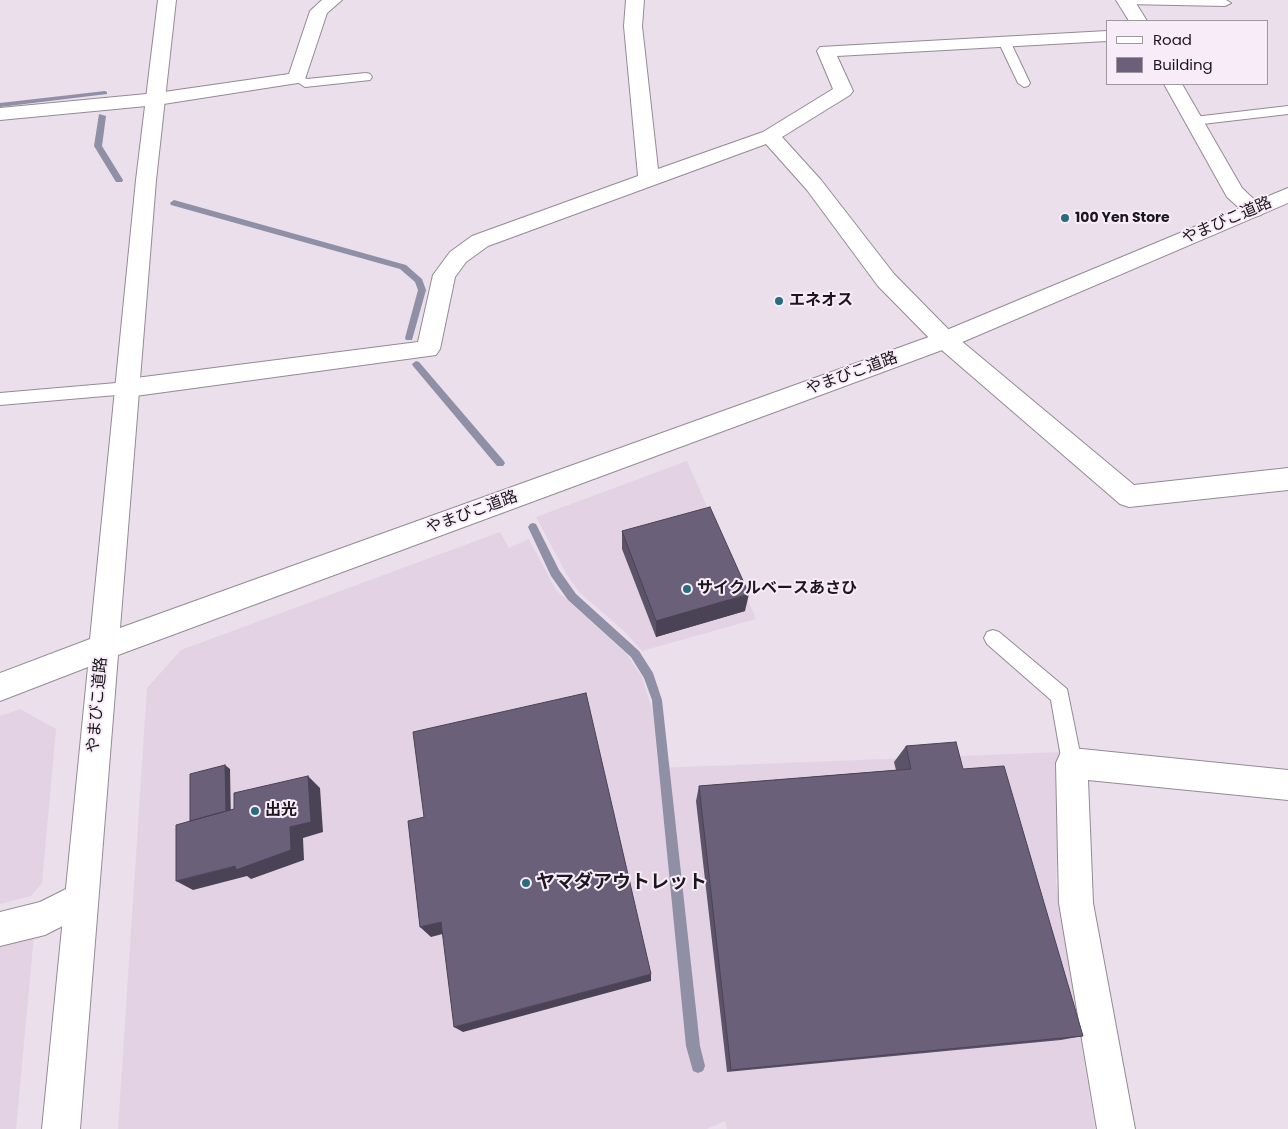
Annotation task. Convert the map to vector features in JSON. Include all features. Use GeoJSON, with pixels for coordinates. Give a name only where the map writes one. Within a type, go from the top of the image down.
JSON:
{"type":"FeatureCollection","features":[{"type":"Feature","properties":{"kind":"street"},"geometry":{"type":"LineString","coordinates":[[0,687],[103,648],[146,180],[166,0]]}},
{"type":"Feature","properties":{"kind":"street"},"geometry":{"type":"LineString","coordinates":[[0,114],[156,100],[297,78],[319,11],[333,0]]}},
{"type":"Feature","properties":{"kind":"street"},"geometry":{"type":"LineString","coordinates":[[635,0],[633,26],[649,181]]}},
{"type":"Feature","properties":{"kind":"street"},"geometry":{"type":"LineString","coordinates":[[1125,0],[1137,20]]}},
{"type":"Feature","properties":{"kind":"street"},"geometry":{"type":"LineString","coordinates":[[128,388],[428,349],[444,275],[458,257],[480,241],[770,136],[843,91],[826,51],[1106,36]]}},
{"type":"Feature","properties":{"kind":"street"},"geometry":{"type":"LineString","coordinates":[[1174,85],[1234,192],[1254,210]]}},
{"type":"Feature","properties":{"kind":"street"},"geometry":{"type":"LineString","coordinates":[[770,136],[814,185],[886,280],[945,340],[1128,496],[1288,479]]}},
{"type":"Feature","properties":{"kind":"street","name":"やまびこ道路"},"geometry":{"type":"LineString","coordinates":[[61,1129],[103,648],[193,613],[945,340],[1288,196]]}},
{"type":"Feature","properties":{"kind":"street"},"geometry":{"type":"LineString","coordinates":[[1116,1129],[1076,903],[1072,763],[1288,785]]}},
{"type":"Feature","properties":{"kind":"street"},"geometry":{"type":"LineString","coordinates":[[0,929],[45,918],[80,899]]}},
{"type":"Feature","properties":{"kind":"lane"},"geometry":{"type":"LineString","coordinates":[[1125,0],[1225,3]]}},
{"type":"Feature","properties":{"kind":"lane"},"geometry":{"type":"LineString","coordinates":[[1004,42],[1024,82]]}},
{"type":"Feature","properties":{"kind":"lane"},"geometry":{"type":"LineString","coordinates":[[297,78],[305,83],[366,77]]}},
{"type":"Feature","properties":{"kind":"lane"},"geometry":{"type":"LineString","coordinates":[[1194,121],[1288,110]]}},
{"type":"Feature","properties":{"kind":"lane"},"geometry":{"type":"LineString","coordinates":[[0,399],[128,388]]}},
{"type":"Feature","properties":{"kind":"lane"},"geometry":{"type":"LineString","coordinates":[[993,638],[1060,695],[1072,763]]}},
{"type":"Feature","properties":{"kind":"shaded area"},"geometry":{"type":"Polygon","coordinates":[[[687,461],[756,619],[642,651],[624,631],[579,592],[567,575],[536,517],[687,461]]]}},
{"type":"Feature","properties":{"kind":"shaded area"},"geometry":{"type":"Polygon","coordinates":[[[500,532],[509,548],[529,539],[556,590],[626,653],[642,677],[653,712],[658,768],[1060,752],[1056,883],[1095,1129],[727,1129],[725,1121],[707,1129],[118,1129],[147,688],[181,650],[500,532]]]}},
{"type":"Feature","properties":{"kind":"shaded area"},"geometry":{"type":"Polygon","coordinates":[[[20,709],[56,729],[42,883],[31,896],[0,904],[0,716],[20,709]]]}},
{"type":"Feature","properties":{"kind":"shaded area"},"geometry":{"type":"Polygon","coordinates":[[[34,935],[16,1129],[0,1129],[0,945],[34,935]]]}},
{"type":"Feature","properties":{"kind":"building","name":"サイクルベースあさひ"},"geometry":{"type":"Polygon","coordinates":[[[710,507],[749,594],[656,621],[622,531],[710,507]]]}},
{"type":"Feature","properties":{"kind":"building","name":"ヤマダアウトレット"},"geometry":{"type":"Polygon","coordinates":[[[586,693],[651,974],[454,1027],[441,922],[420,927],[408,821],[424,817],[413,732],[586,693]]]}},
{"type":"Feature","properties":{"kind":"building"},"geometry":{"type":"Polygon","coordinates":[[[956,742],[963,769],[1004,766],[1083,1036],[731,1070],[699,786],[911,769],[906,746],[956,742]]]}},
{"type":"Feature","properties":{"kind":"building"},"geometry":{"type":"Polygon","coordinates":[[[225,765],[226,811],[190,821],[190,774],[225,765]]]}},
{"type":"Feature","properties":{"kind":"building"},"geometry":{"type":"Polygon","coordinates":[[[308,776],[311,822],[290,827],[291,850],[236,870],[235,866],[176,881],[176,825],[234,809],[234,793],[308,776]]]}},
{"type":"Feature","properties":{"kind":"waterway"},"geometry":{"type":"LineString","coordinates":[[0,105],[105,93]]}},
{"type":"Feature","properties":{"kind":"waterway"},"geometry":{"type":"LineString","coordinates":[[102,116],[98,146],[119,180]]}},
{"type":"Feature","properties":{"kind":"waterway"},"geometry":{"type":"LineString","coordinates":[[174,203],[403,267],[419,281],[422,290],[409,338]]}},
{"type":"Feature","properties":{"kind":"waterway"},"geometry":{"type":"LineString","coordinates":[[416,364],[500,463]]}},
{"type":"Feature","properties":{"kind":"waterway"},"geometry":{"type":"LineString","coordinates":[[533,527],[555,573],[572,597],[635,654],[649,676],[657,700],[693,1046],[698,1066]]}},
{"type":"Feature","properties":{"kind":"place","name":"100 Yen Store"},"geometry":{"type":"Point","coordinates":[1065,218]}},
{"type":"Feature","properties":{"kind":"place","name":"エネオス"},"geometry":{"type":"Point","coordinates":[779,301]}},
{"type":"Feature","properties":{"kind":"place","name":"サイクルベースあさひ"},"geometry":{"type":"Point","coordinates":[687,589]}},
{"type":"Feature","properties":{"kind":"place","name":"出光"},"geometry":{"type":"Point","coordinates":[255,811]}},
{"type":"Feature","properties":{"kind":"place","name":"ヤマダアウトレット"},"geometry":{"type":"Point","coordinates":[526,883]}}]}
